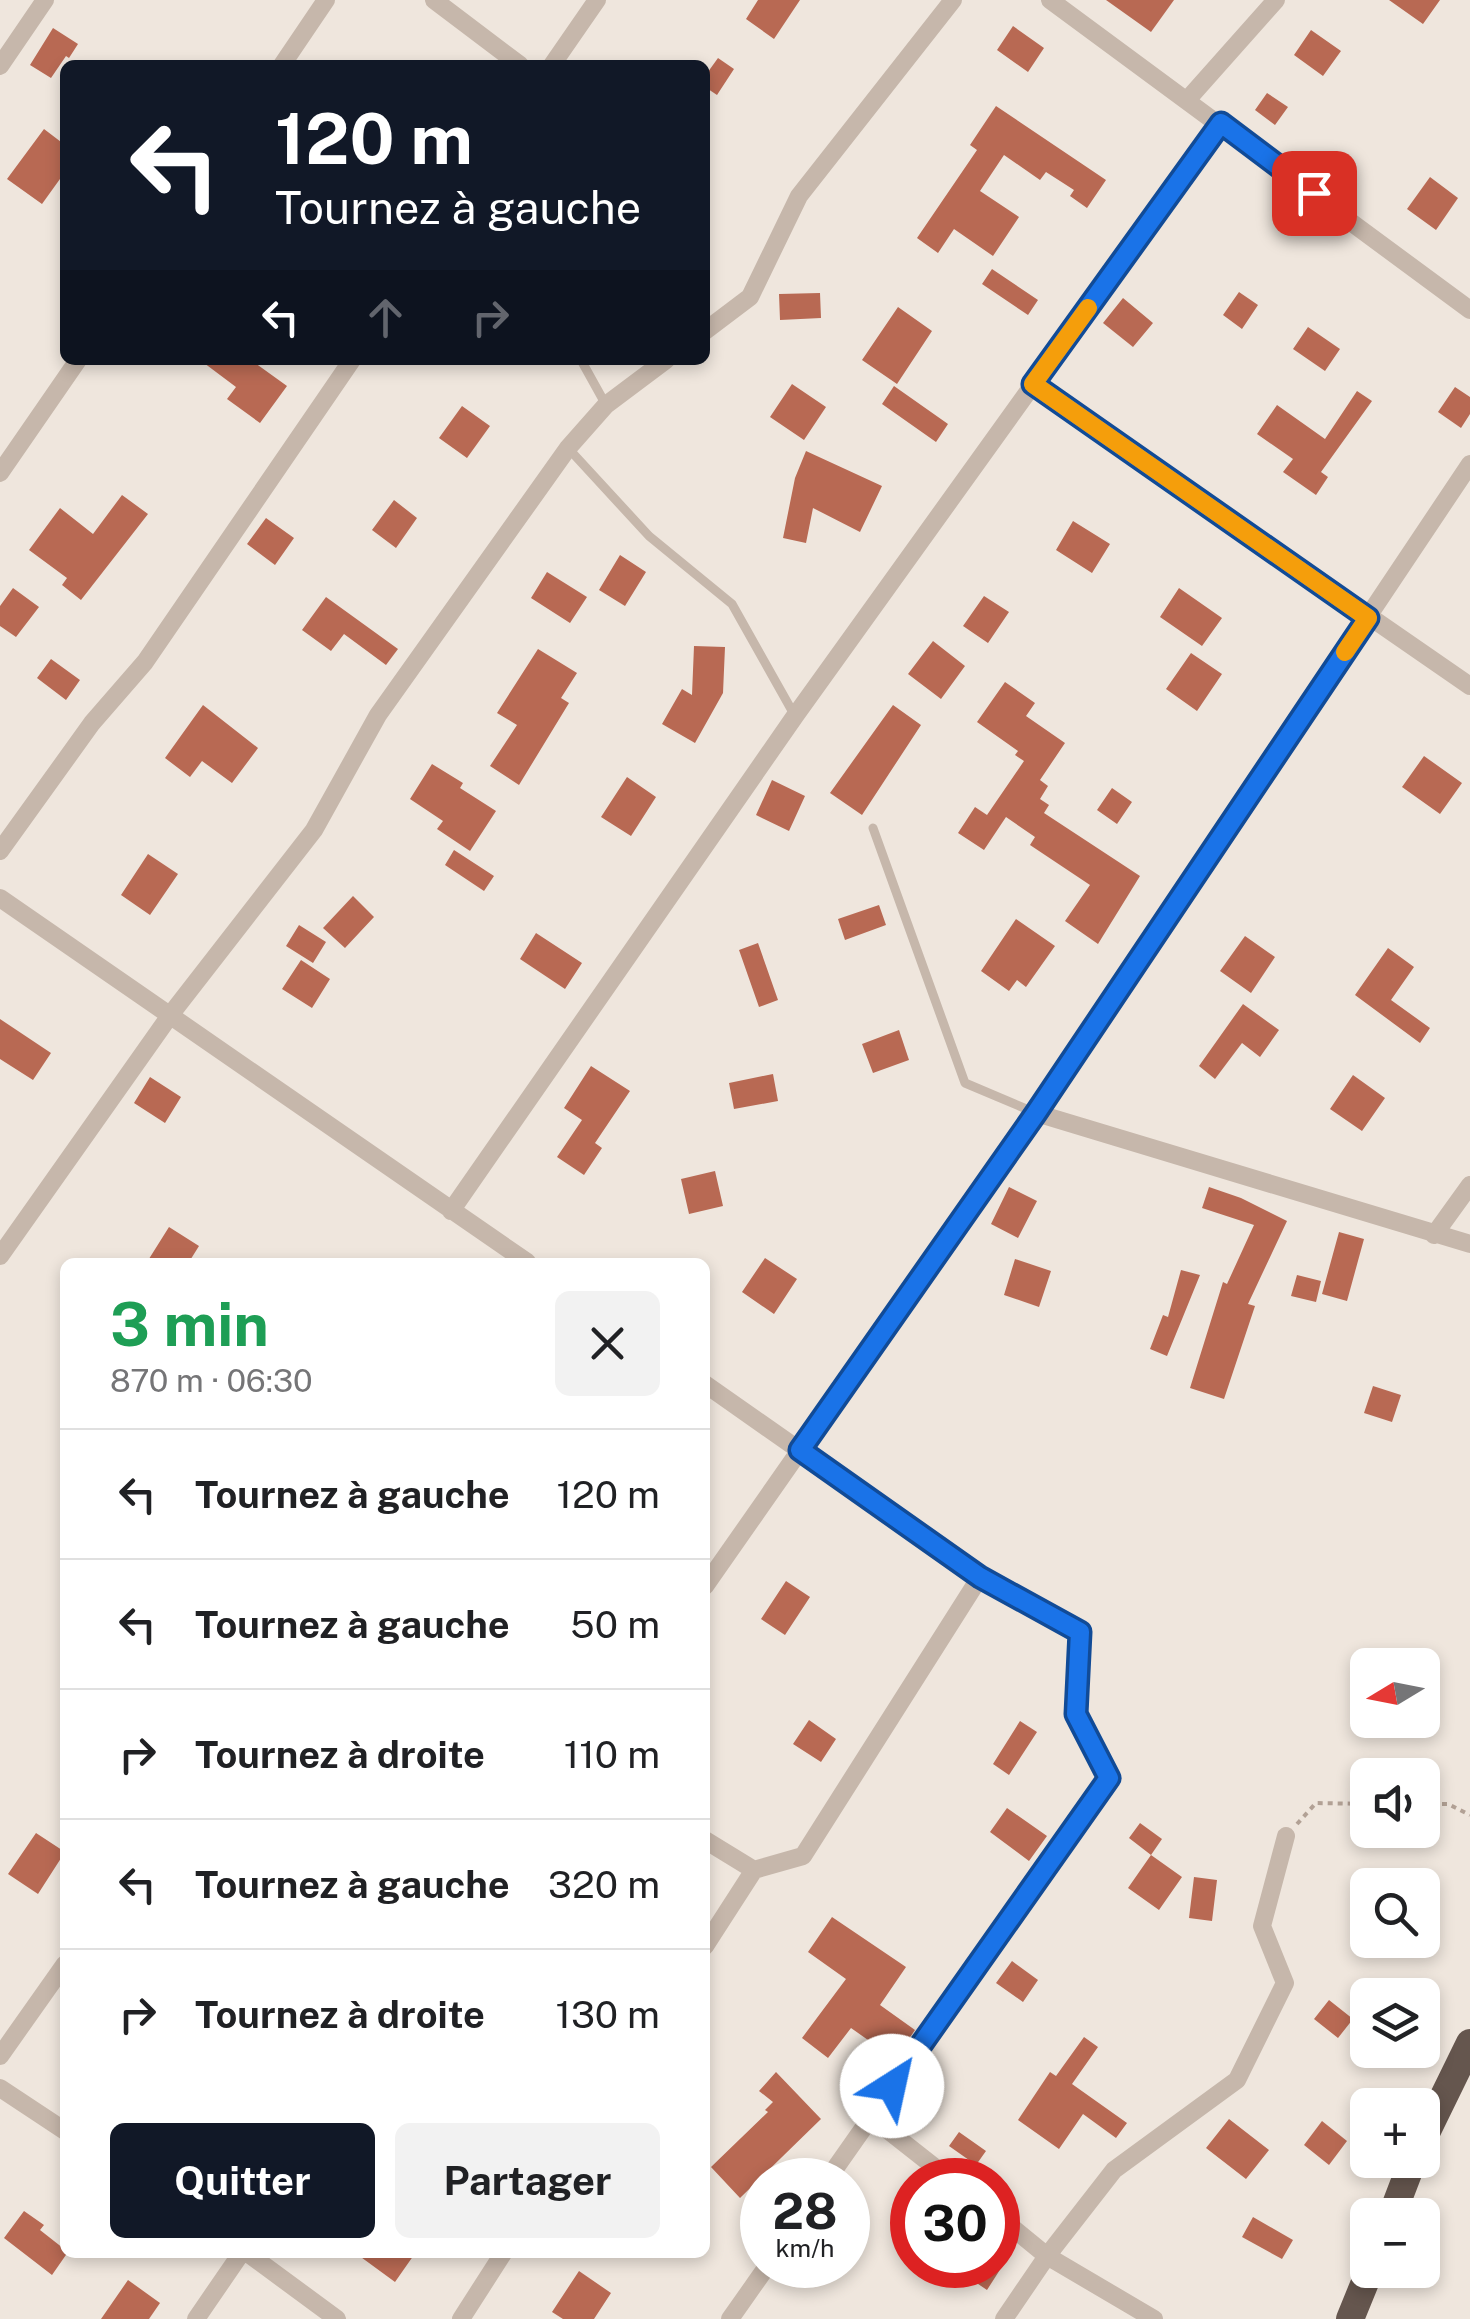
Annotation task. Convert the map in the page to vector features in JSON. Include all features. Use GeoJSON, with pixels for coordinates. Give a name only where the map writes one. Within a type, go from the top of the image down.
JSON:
{"type":"FeatureCollection","features":[{"type":"Feature","properties":{"kind":"highway"},"geometry":{"type":"LineString","coordinates":[[1440,2104],[1470,2043]]}},
{"type":"Feature","properties":{"kind":"highway"},"geometry":{"type":"LineString","coordinates":[[1354,2318],[1364,2288]]}},
{"type":"Feature","properties":{"kind":"street"},"geometry":{"type":"LineString","coordinates":[[0,66],[45,0]]}},
{"type":"Feature","properties":{"kind":"street"},"geometry":{"type":"LineString","coordinates":[[285,60],[326,0]]}},
{"type":"Feature","properties":{"kind":"street"},"geometry":{"type":"LineString","coordinates":[[434,0],[513,60]]}},
{"type":"Feature","properties":{"kind":"street"},"geometry":{"type":"LineString","coordinates":[[555,60],[597,0]]}},
{"type":"Feature","properties":{"kind":"street"},"geometry":{"type":"LineString","coordinates":[[710,327],[750,298],[800,196],[953,0]]}},
{"type":"Feature","properties":{"kind":"street"},"geometry":{"type":"LineString","coordinates":[[1050,0],[1470,310]]}},
{"type":"Feature","properties":{"kind":"street"},"geometry":{"type":"LineString","coordinates":[[1188,99],[1276,0]]}},
{"type":"Feature","properties":{"kind":"street"},"geometry":{"type":"LineString","coordinates":[[451,1210],[795,716],[1221,123]]}},
{"type":"Feature","properties":{"kind":"street"},"geometry":{"type":"LineString","coordinates":[[0,472],[75,365]]}},
{"type":"Feature","properties":{"kind":"street"},"geometry":{"type":"LineString","coordinates":[[0,852],[92,722],[145,662],[349,365]]}},
{"type":"Feature","properties":{"kind":"street"},"geometry":{"type":"LineString","coordinates":[[0,1256],[170,1014],[314,830],[378,715],[568,448],[606,405],[659,365]]}},
{"type":"Feature","properties":{"kind":"street"},"geometry":{"type":"LineString","coordinates":[[1033,384],[1470,686]]}},
{"type":"Feature","properties":{"kind":"street"},"geometry":{"type":"LineString","coordinates":[[710,1579],[1036,1113],[1470,464]]}},
{"type":"Feature","properties":{"kind":"street"},"geometry":{"type":"LineString","coordinates":[[0,898],[521,1258]]}},
{"type":"Feature","properties":{"kind":"street"},"geometry":{"type":"LineString","coordinates":[[1036,1113],[1470,1244]]}},
{"type":"Feature","properties":{"kind":"street"},"geometry":{"type":"LineString","coordinates":[[1434,1235],[1470,1184]]}},
{"type":"Feature","properties":{"kind":"street"},"geometry":{"type":"LineString","coordinates":[[710,1387],[980,1577],[1080,1632],[1076,1714],[1109,1778],[842,2158]]}},
{"type":"Feature","properties":{"kind":"street"},"geometry":{"type":"LineString","coordinates":[[710,1938],[754,1870],[802,1856],[980,1577]]}},
{"type":"Feature","properties":{"kind":"street"},"geometry":{"type":"LineString","coordinates":[[1004,2319],[1114,2170],[1237,2080],[1285,1983],[1262,1926],[1286,1836]]}},
{"type":"Feature","properties":{"kind":"street"},"geometry":{"type":"LineString","coordinates":[[710,1843],[754,1870]]}},
{"type":"Feature","properties":{"kind":"street"},"geometry":{"type":"LineString","coordinates":[[0,2056],[60,1971]]}},
{"type":"Feature","properties":{"kind":"street"},"geometry":{"type":"LineString","coordinates":[[0,2088],[60,2129]]}},
{"type":"Feature","properties":{"kind":"street"},"geometry":{"type":"LineString","coordinates":[[871,2117],[923,2158]]}},
{"type":"Feature","properties":{"kind":"street"},"geometry":{"type":"LineString","coordinates":[[1020,2234],[1048,2256],[1154,2319]]}},
{"type":"Feature","properties":{"kind":"street"},"geometry":{"type":"LineString","coordinates":[[196,2319],[240,2258]]}},
{"type":"Feature","properties":{"kind":"street"},"geometry":{"type":"LineString","coordinates":[[252,2258],[337,2319]]}},
{"type":"Feature","properties":{"kind":"street"},"geometry":{"type":"LineString","coordinates":[[461,2319],[500,2258]]}},
{"type":"Feature","properties":{"kind":"street"},"geometry":{"type":"LineString","coordinates":[[730,2319],[752,2288]]}},
{"type":"Feature","properties":{"kind":"lane"},"geometry":{"type":"LineString","coordinates":[[584,365],[606,405]]}},
{"type":"Feature","properties":{"kind":"lane"},"geometry":{"type":"LineString","coordinates":[[568,448],[650,536],[732,604],[795,716]]}},
{"type":"Feature","properties":{"kind":"lane"},"geometry":{"type":"LineString","coordinates":[[872,828],[964,1083],[1036,1113]]}},
{"type":"Feature","properties":{"kind":"path"},"geometry":{"type":"LineString","coordinates":[[1286,1836],[1316,1803],[1350,1804]]}},
{"type":"Feature","properties":{"kind":"path"},"geometry":{"type":"LineString","coordinates":[[1440,1804],[1470,1816]]}},
{"type":"Feature","properties":{"kind":"building"},"geometry":{"type":"Polygon","coordinates":[[[758,0],[800,0],[774,39],[746,19],[758,0]]]}},
{"type":"Feature","properties":{"kind":"building"},"geometry":{"type":"Polygon","coordinates":[[[1106,0],[1174,0],[1151,32],[1106,0]]]}},
{"type":"Feature","properties":{"kind":"building"},"geometry":{"type":"Polygon","coordinates":[[[1389,0],[1440,0],[1423,24],[1389,0]]]}},
{"type":"Feature","properties":{"kind":"building"},"geometry":{"type":"Polygon","coordinates":[[[1013,26],[1044,48],[1028,72],[997,50],[1013,26]]]}},
{"type":"Feature","properties":{"kind":"building"},"geometry":{"type":"Polygon","coordinates":[[[53,28],[78,44],[69,58],[60,60],[51,78],[30,65],[53,28]]]}},
{"type":"Feature","properties":{"kind":"building"},"geometry":{"type":"Polygon","coordinates":[[[1311,30],[1341,51],[1323,76],[1294,55],[1311,30]]]}},
{"type":"Feature","properties":{"kind":"building"},"geometry":{"type":"Polygon","coordinates":[[[718,58],[734,69],[717,95],[710,90],[710,69],[718,58]]]}},
{"type":"Feature","properties":{"kind":"building"},"geometry":{"type":"Polygon","coordinates":[[[1267,93],[1288,107],[1275,125],[1255,110],[1267,93]]]}},
{"type":"Feature","properties":{"kind":"building"},"geometry":{"type":"Polygon","coordinates":[[[996,106],[1106,180],[1087,208],[1070,196],[1074,190],[1046,172],[1040,180],[1004,155],[980,191],[1019,217],[993,256],[954,229],[938,253],[917,238],[977,150],[970,145],[996,106]]]}},
{"type":"Feature","properties":{"kind":"building"},"geometry":{"type":"Polygon","coordinates":[[[44,129],[60,141],[60,179],[42,204],[7,179],[44,129]]]}},
{"type":"Feature","properties":{"kind":"building"},"geometry":{"type":"Polygon","coordinates":[[[1430,177],[1458,198],[1436,230],[1407,209],[1430,177]]]}},
{"type":"Feature","properties":{"kind":"building"},"geometry":{"type":"Polygon","coordinates":[[[992,269],[1038,300],[1028,315],[982,284],[992,269]]]}},
{"type":"Feature","properties":{"kind":"building"},"geometry":{"type":"Polygon","coordinates":[[[1239,292],[1258,305],[1242,329],[1223,315],[1239,292]]]}},
{"type":"Feature","properties":{"kind":"building"},"geometry":{"type":"Polygon","coordinates":[[[820,293],[821,318],[780,320],[779,294],[820,293]]]}},
{"type":"Feature","properties":{"kind":"building"},"geometry":{"type":"Polygon","coordinates":[[[1123,298],[1153,323],[1133,347],[1103,323],[1123,298]]]}},
{"type":"Feature","properties":{"kind":"building"},"geometry":{"type":"Polygon","coordinates":[[[898,307],[932,331],[897,384],[862,360],[898,307]]]}},
{"type":"Feature","properties":{"kind":"building"},"geometry":{"type":"Polygon","coordinates":[[[1308,327],[1340,349],[1325,371],[1293,349],[1308,327]]]}},
{"type":"Feature","properties":{"kind":"building"},"geometry":{"type":"Polygon","coordinates":[[[207,365],[258,365],[287,386],[260,423],[227,399],[236,387],[207,365]]]}},
{"type":"Feature","properties":{"kind":"building"},"geometry":{"type":"Polygon","coordinates":[[[792,384],[826,407],[804,440],[770,417],[792,384]]]}},
{"type":"Feature","properties":{"kind":"building"},"geometry":{"type":"Polygon","coordinates":[[[894,386],[948,424],[936,442],[882,404],[894,386]]]}},
{"type":"Feature","properties":{"kind":"building"},"geometry":{"type":"Polygon","coordinates":[[[1455,387],[1470,397],[1470,414],[1461,428],[1438,412],[1455,387]]]}},
{"type":"Feature","properties":{"kind":"building"},"geometry":{"type":"Polygon","coordinates":[[[1357,391],[1372,401],[1321,472],[1328,477],[1316,495],[1283,472],[1293,459],[1257,434],[1277,405],[1325,439],[1357,391]]]}},
{"type":"Feature","properties":{"kind":"building"},"geometry":{"type":"Polygon","coordinates":[[[462,406],[490,426],[467,458],[439,438],[462,406]]]}},
{"type":"Feature","properties":{"kind":"building"},"geometry":{"type":"Polygon","coordinates":[[[806,451],[882,486],[860,532],[813,508],[806,543],[783,538],[795,478],[806,451]]]}},
{"type":"Feature","properties":{"kind":"building"},"geometry":{"type":"Polygon","coordinates":[[[122,495],[148,514],[81,600],[62,585],[67,578],[29,550],[60,508],[93,534],[122,495]]]}},
{"type":"Feature","properties":{"kind":"building"},"geometry":{"type":"Polygon","coordinates":[[[394,500],[417,518],[396,548],[372,530],[394,500]]]}},
{"type":"Feature","properties":{"kind":"building"},"geometry":{"type":"Polygon","coordinates":[[[266,518],[294,538],[275,565],[247,544],[266,518]]]}},
{"type":"Feature","properties":{"kind":"building"},"geometry":{"type":"Polygon","coordinates":[[[1073,521],[1110,544],[1092,573],[1056,550],[1073,521]]]}},
{"type":"Feature","properties":{"kind":"building"},"geometry":{"type":"Polygon","coordinates":[[[620,555],[646,572],[625,606],[599,590],[620,555]]]}},
{"type":"Feature","properties":{"kind":"building"},"geometry":{"type":"Polygon","coordinates":[[[547,572],[587,597],[570,623],[531,598],[547,572]]]}},
{"type":"Feature","properties":{"kind":"building"},"geometry":{"type":"Polygon","coordinates":[[[13,588],[39,607],[16,637],[0,626],[0,606],[13,588]]]}},
{"type":"Feature","properties":{"kind":"building"},"geometry":{"type":"Polygon","coordinates":[[[1179,588],[1222,618],[1202,646],[1160,617],[1179,588]]]}},
{"type":"Feature","properties":{"kind":"building"},"geometry":{"type":"Polygon","coordinates":[[[984,596],[1009,612],[988,643],[963,626],[984,596]]]}},
{"type":"Feature","properties":{"kind":"building"},"geometry":{"type":"Polygon","coordinates":[[[326,597],[398,649],[386,665],[344,634],[331,651],[302,630],[326,597]]]}},
{"type":"Feature","properties":{"kind":"building"},"geometry":{"type":"Polygon","coordinates":[[[933,641],[965,666],[941,699],[908,674],[933,641]]]}},
{"type":"Feature","properties":{"kind":"building"},"geometry":{"type":"Polygon","coordinates":[[[694,646],[725,647],[723,693],[695,743],[662,724],[682,689],[692,695],[694,646]]]}},
{"type":"Feature","properties":{"kind":"building"},"geometry":{"type":"Polygon","coordinates":[[[538,649],[577,673],[561,698],[569,703],[519,785],[490,766],[517,725],[497,713],[538,649]]]}},
{"type":"Feature","properties":{"kind":"building"},"geometry":{"type":"Polygon","coordinates":[[[1191,653],[1222,674],[1197,711],[1166,689],[1191,653]]]}},
{"type":"Feature","properties":{"kind":"building"},"geometry":{"type":"Polygon","coordinates":[[[51,659],[80,680],[66,700],[37,678],[51,659]]]}},
{"type":"Feature","properties":{"kind":"building"},"geometry":{"type":"Polygon","coordinates":[[[1005,682],[1035,703],[1026,716],[1065,743],[1040,780],[1048,786],[1040,799],[1049,805],[1044,813],[1140,876],[1098,944],[1065,921],[1090,885],[1030,845],[1035,837],[1006,817],[984,850],[958,833],[975,807],[987,815],[1024,761],[1015,755],[1018,751],[977,722],[1005,682]]]}},
{"type":"Feature","properties":{"kind":"building"},"geometry":{"type":"Polygon","coordinates":[[[203,705],[258,748],[232,783],[202,761],[190,777],[165,758],[203,705]]]}},
{"type":"Feature","properties":{"kind":"building"},"geometry":{"type":"Polygon","coordinates":[[[893,705],[921,725],[862,815],[830,793],[893,705]]]}},
{"type":"Feature","properties":{"kind":"building"},"geometry":{"type":"Polygon","coordinates":[[[1424,756],[1462,783],[1440,814],[1402,787],[1424,756]]]}},
{"type":"Feature","properties":{"kind":"building"},"geometry":{"type":"Polygon","coordinates":[[[432,764],[463,783],[460,788],[496,811],[470,851],[437,829],[443,821],[410,799],[432,764]]]}},
{"type":"Feature","properties":{"kind":"building"},"geometry":{"type":"Polygon","coordinates":[[[627,777],[656,797],[631,836],[601,817],[627,777]]]}},
{"type":"Feature","properties":{"kind":"building"},"geometry":{"type":"Polygon","coordinates":[[[772,780],[805,796],[789,831],[756,815],[772,780]]]}},
{"type":"Feature","properties":{"kind":"building"},"geometry":{"type":"Polygon","coordinates":[[[1112,788],[1132,802],[1117,824],[1097,810],[1112,788]]]}},
{"type":"Feature","properties":{"kind":"building"},"geometry":{"type":"Polygon","coordinates":[[[454,850],[494,876],[484,891],[445,865],[454,850]]]}},
{"type":"Feature","properties":{"kind":"building"},"geometry":{"type":"Polygon","coordinates":[[[148,854],[178,874],[150,915],[121,895],[148,854]]]}},
{"type":"Feature","properties":{"kind":"building"},"geometry":{"type":"Polygon","coordinates":[[[353,896],[374,917],[345,948],[323,928],[353,896]]]}},
{"type":"Feature","properties":{"kind":"building"},"geometry":{"type":"Polygon","coordinates":[[[879,905],[886,925],[845,940],[838,919],[879,905]]]}},
{"type":"Feature","properties":{"kind":"building"},"geometry":{"type":"Polygon","coordinates":[[[1016,919],[1055,946],[1026,987],[1017,980],[1009,991],[981,971],[1016,919]]]}},
{"type":"Feature","properties":{"kind":"building"},"geometry":{"type":"Polygon","coordinates":[[[299,925],[326,942],[313,963],[286,946],[299,925]]]}},
{"type":"Feature","properties":{"kind":"building"},"geometry":{"type":"Polygon","coordinates":[[[536,933],[582,963],[565,989],[520,959],[536,933]]]}},
{"type":"Feature","properties":{"kind":"building"},"geometry":{"type":"Polygon","coordinates":[[[1245,936],[1275,957],[1251,993],[1220,971],[1245,936]]]}},
{"type":"Feature","properties":{"kind":"building"},"geometry":{"type":"Polygon","coordinates":[[[758,943],[778,1000],[759,1007],[739,950],[758,943]]]}},
{"type":"Feature","properties":{"kind":"building"},"geometry":{"type":"Polygon","coordinates":[[[1388,948],[1414,967],[1391,1000],[1430,1028],[1420,1043],[1355,995],[1388,948]]]}},
{"type":"Feature","properties":{"kind":"building"},"geometry":{"type":"Polygon","coordinates":[[[301,960],[330,979],[312,1008],[282,989],[301,960]]]}},
{"type":"Feature","properties":{"kind":"building"},"geometry":{"type":"Polygon","coordinates":[[[1243,1004],[1279,1030],[1260,1057],[1242,1043],[1215,1079],[1199,1066],[1243,1004]]]}},
{"type":"Feature","properties":{"kind":"building"},"geometry":{"type":"Polygon","coordinates":[[[0,1019],[51,1053],[33,1080],[0,1059],[0,1019]]]}},
{"type":"Feature","properties":{"kind":"building"},"geometry":{"type":"Polygon","coordinates":[[[899,1030],[909,1060],[873,1073],[862,1044],[899,1030]]]}},
{"type":"Feature","properties":{"kind":"building"},"geometry":{"type":"Polygon","coordinates":[[[591,1066],[630,1091],[595,1143],[602,1148],[584,1175],[557,1157],[582,1120],[564,1108],[591,1066]]]}},
{"type":"Feature","properties":{"kind":"building"},"geometry":{"type":"Polygon","coordinates":[[[773,1074],[778,1101],[734,1109],[729,1083],[773,1074]]]}},
{"type":"Feature","properties":{"kind":"building"},"geometry":{"type":"Polygon","coordinates":[[[1353,1075],[1385,1098],[1362,1131],[1330,1109],[1353,1075]]]}},
{"type":"Feature","properties":{"kind":"building"},"geometry":{"type":"Polygon","coordinates":[[[150,1077],[181,1097],[165,1123],[134,1103],[150,1077]]]}},
{"type":"Feature","properties":{"kind":"building"},"geometry":{"type":"Polygon","coordinates":[[[715,1171],[723,1206],[689,1214],[681,1179],[715,1171]]]}},
{"type":"Feature","properties":{"kind":"building"},"geometry":{"type":"Polygon","coordinates":[[[1009,1187],[1037,1201],[1018,1238],[991,1224],[1009,1187]]]}},
{"type":"Feature","properties":{"kind":"building"},"geometry":{"type":"Polygon","coordinates":[[[1209,1187],[1287,1221],[1248,1304],[1255,1306],[1224,1399],[1190,1388],[1223,1282],[1227,1284],[1254,1225],[1202,1208],[1209,1187]]]}},
{"type":"Feature","properties":{"kind":"building"},"geometry":{"type":"Polygon","coordinates":[[[169,1227],[199,1246],[192,1258],[150,1258],[169,1227]]]}},
{"type":"Feature","properties":{"kind":"building"},"geometry":{"type":"Polygon","coordinates":[[[1339,1232],[1364,1239],[1347,1301],[1322,1294],[1339,1232]]]}},
{"type":"Feature","properties":{"kind":"building"},"geometry":{"type":"Polygon","coordinates":[[[765,1258],[797,1279],[774,1314],[742,1292],[765,1258]]]}},
{"type":"Feature","properties":{"kind":"building"},"geometry":{"type":"Polygon","coordinates":[[[1015,1259],[1051,1271],[1039,1307],[1004,1295],[1015,1259]]]}},
{"type":"Feature","properties":{"kind":"building"},"geometry":{"type":"Polygon","coordinates":[[[1181,1270],[1200,1275],[1167,1356],[1150,1349],[1163,1315],[1168,1317],[1181,1270]]]}},
{"type":"Feature","properties":{"kind":"building"},"geometry":{"type":"Polygon","coordinates":[[[1297,1275],[1321,1281],[1316,1302],[1291,1296],[1297,1275]]]}},
{"type":"Feature","properties":{"kind":"building"},"geometry":{"type":"Polygon","coordinates":[[[1373,1386],[1401,1395],[1392,1422],[1364,1413],[1373,1386]]]}},
{"type":"Feature","properties":{"kind":"building"},"geometry":{"type":"Polygon","coordinates":[[[786,1581],[810,1597],[785,1635],[761,1619],[786,1581]]]}},
{"type":"Feature","properties":{"kind":"building"},"geometry":{"type":"Polygon","coordinates":[[[809,1720],[836,1739],[821,1762],[793,1744],[809,1720]]]}},
{"type":"Feature","properties":{"kind":"building"},"geometry":{"type":"Polygon","coordinates":[[[1020,1721],[1037,1732],[1009,1775],[993,1764],[1020,1721]]]}},
{"type":"Feature","properties":{"kind":"building"},"geometry":{"type":"Polygon","coordinates":[[[1007,1808],[1047,1836],[1029,1861],[990,1832],[1007,1808]]]}},
{"type":"Feature","properties":{"kind":"building"},"geometry":{"type":"Polygon","coordinates":[[[1140,1823],[1162,1839],[1151,1855],[1129,1838],[1140,1823]]]}},
{"type":"Feature","properties":{"kind":"building"},"geometry":{"type":"Polygon","coordinates":[[[36,1833],[60,1849],[60,1860],[38,1894],[8,1874],[36,1833]]]}},
{"type":"Feature","properties":{"kind":"building"},"geometry":{"type":"Polygon","coordinates":[[[1151,1855],[1182,1877],[1159,1910],[1128,1888],[1151,1855]]]}},
{"type":"Feature","properties":{"kind":"building"},"geometry":{"type":"Polygon","coordinates":[[[1194,1877],[1217,1880],[1212,1921],[1189,1918],[1194,1877]]]}},
{"type":"Feature","properties":{"kind":"building"},"geometry":{"type":"Polygon","coordinates":[[[832,1917],[906,1967],[880,2005],[915,2030],[895,2059],[851,2028],[828,2058],[802,2038],[846,1979],[808,1952],[832,1917]]]}},
{"type":"Feature","properties":{"kind":"building"},"geometry":{"type":"Polygon","coordinates":[[[1012,1961],[1038,1980],[1023,2002],[996,1983],[1012,1961]]]}},
{"type":"Feature","properties":{"kind":"building"},"geometry":{"type":"Polygon","coordinates":[[[1329,2000],[1350,2017],[1350,2023],[1338,2038],[1314,2019],[1329,2000]]]}},
{"type":"Feature","properties":{"kind":"building"},"geometry":{"type":"Polygon","coordinates":[[[1084,2037],[1098,2047],[1072,2084],[1127,2123],[1116,2138],[1083,2114],[1059,2149],[1018,2120],[1050,2072],[1056,2076],[1084,2037]]]}},
{"type":"Feature","properties":{"kind":"building"},"geometry":{"type":"Polygon","coordinates":[[[776,2072],[821,2119],[781,2158],[740,2158],[740,2198],[711,2167],[768,2112],[765,2110],[773,2102],[759,2091],[776,2072]]]}},
{"type":"Feature","properties":{"kind":"building"},"geometry":{"type":"Polygon","coordinates":[[[1229,2119],[1269,2150],[1246,2179],[1206,2148],[1229,2119]]]}},
{"type":"Feature","properties":{"kind":"building"},"geometry":{"type":"Polygon","coordinates":[[[1322,2121],[1347,2141],[1329,2165],[1304,2145],[1322,2121]]]}},
{"type":"Feature","properties":{"kind":"building"},"geometry":{"type":"Polygon","coordinates":[[[959,2132],[986,2151],[981,2158],[966,2158],[949,2146],[959,2132]]]}},
{"type":"Feature","properties":{"kind":"building"},"geometry":{"type":"Polygon","coordinates":[[[24,2211],[44,2225],[40,2230],[60,2246],[60,2258],[64,2258],[52,2275],[4,2238],[24,2211]]]}},
{"type":"Feature","properties":{"kind":"building"},"geometry":{"type":"Polygon","coordinates":[[[1253,2217],[1293,2240],[1282,2259],[1242,2237],[1253,2217]]]}},
{"type":"Feature","properties":{"kind":"building"},"geometry":{"type":"Polygon","coordinates":[[[362,2258],[412,2258],[395,2282],[362,2258]]]}},
{"type":"Feature","properties":{"kind":"building"},"geometry":{"type":"Polygon","coordinates":[[[579,2271],[611,2293],[594,2319],[563,2319],[552,2312],[579,2271]]]}},
{"type":"Feature","properties":{"kind":"building"},"geometry":{"type":"Polygon","coordinates":[[[128,2280],[160,2303],[149,2319],[101,2319],[128,2280]]]}},
{"type":"Feature","properties":{"kind":"slow traffic"},"geometry":{"type":"LineString","coordinates":[[1088,308],[1033,384],[1368,618],[1345,652]]}},
{"type":"Feature","properties":{"kind":"route"},"geometry":{"type":"LineString","coordinates":[[892,2086],[1109,1778],[1076,1714],[1080,1632],[980,1577],[800,1450],[1036,1113],[1368,618],[1033,384],[1221,123],[1314,193]]}}]}
